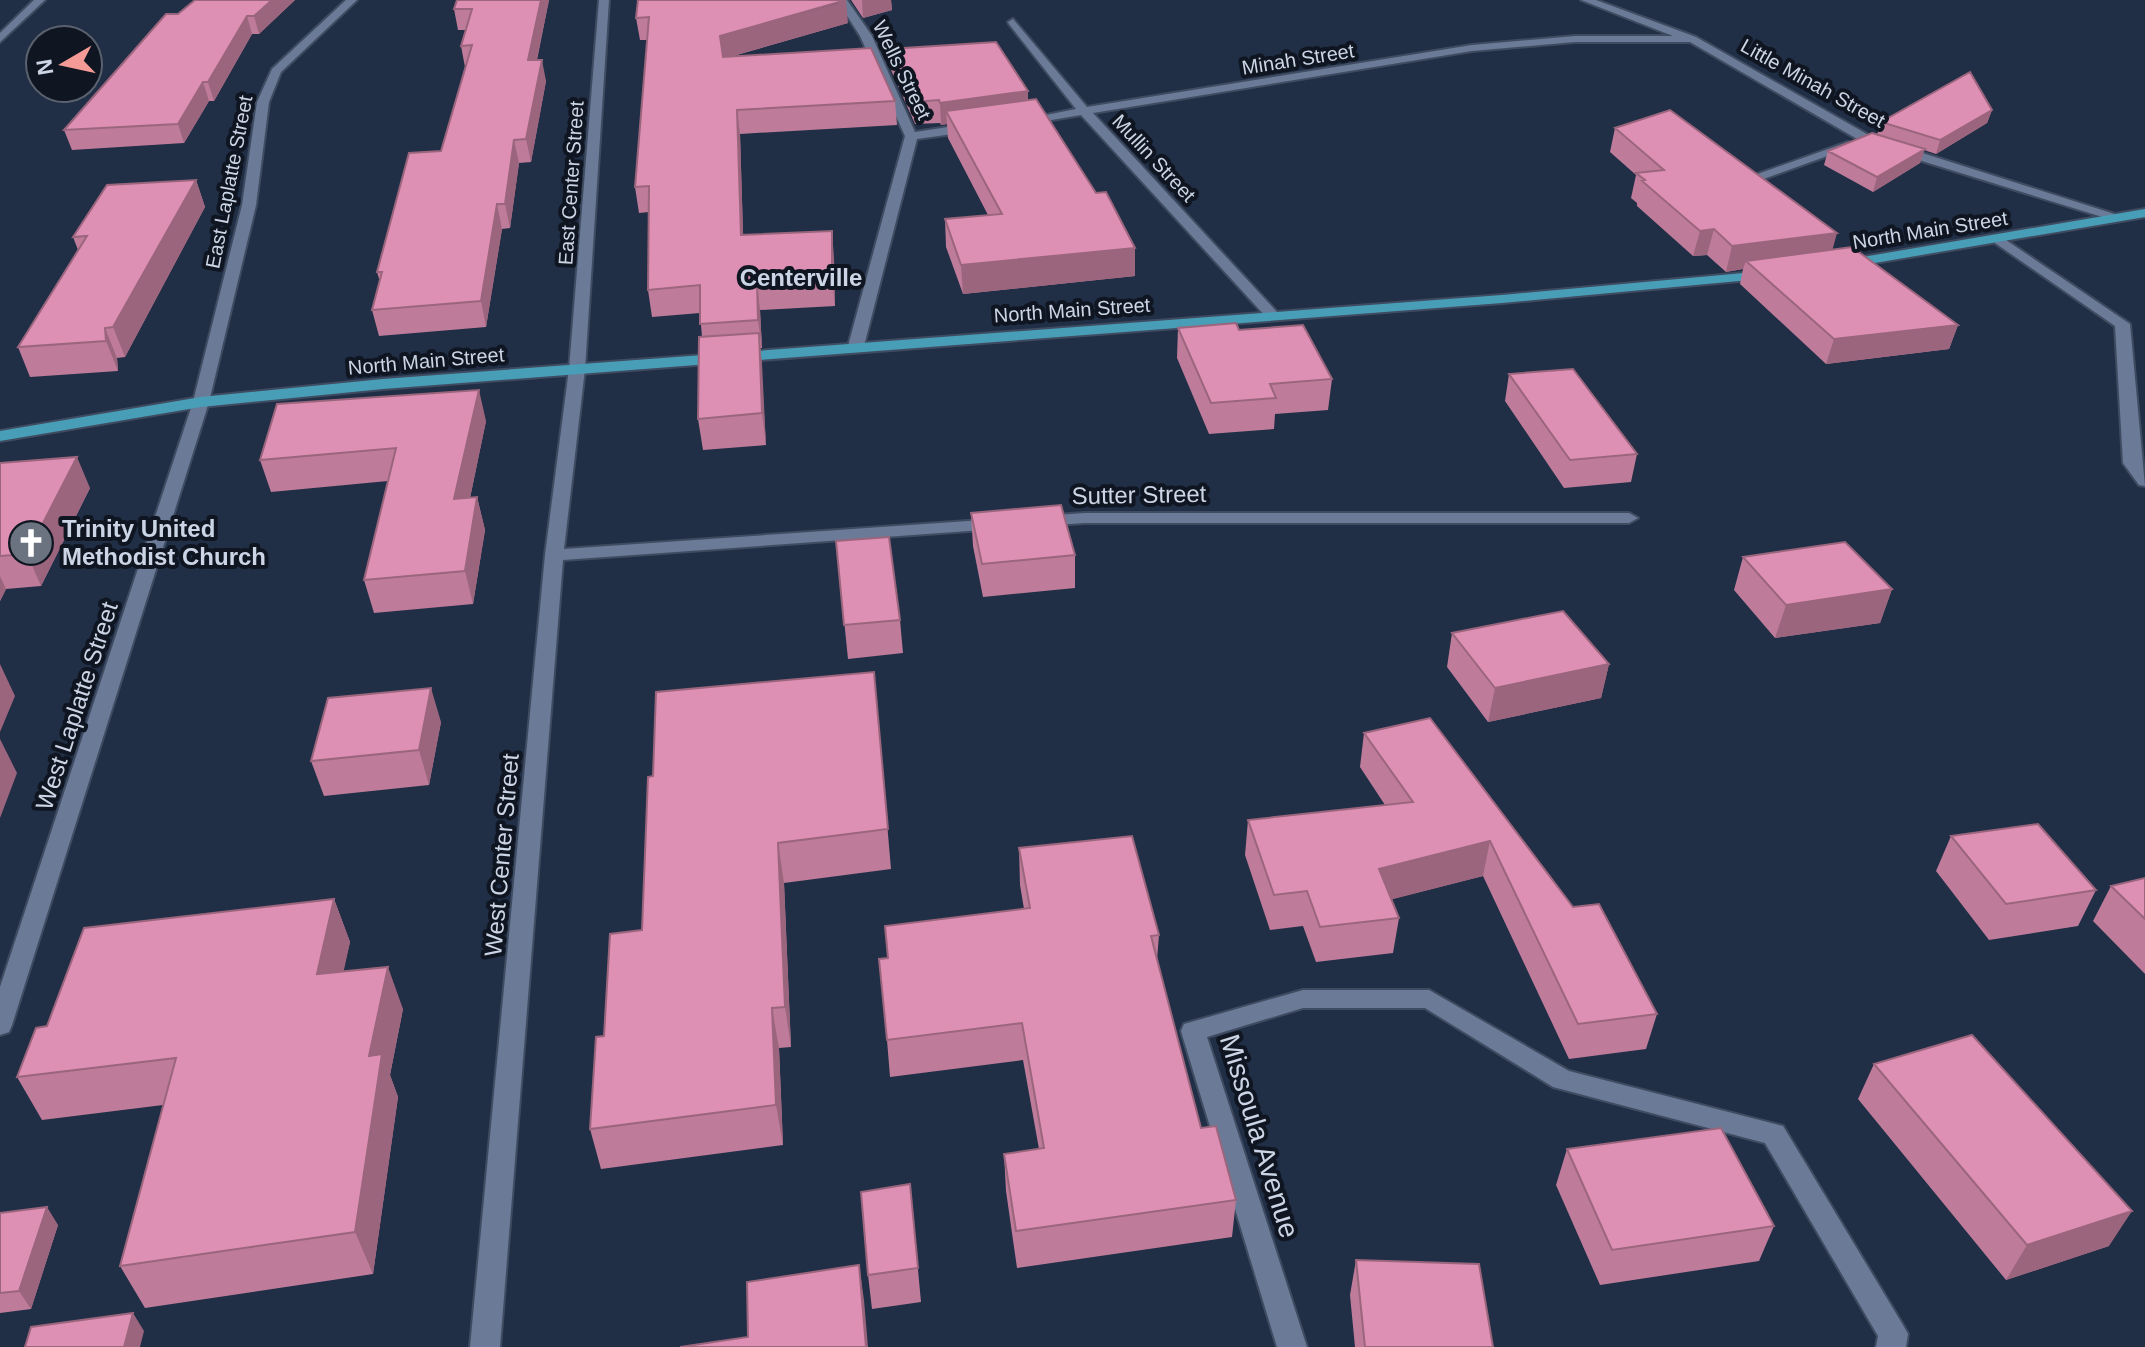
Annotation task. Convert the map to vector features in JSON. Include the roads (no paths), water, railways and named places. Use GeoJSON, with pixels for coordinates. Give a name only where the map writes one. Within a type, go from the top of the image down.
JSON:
{"type":"FeatureCollection","features":[{"type":"Feature","properties":{"kind":"main road","name":"North Main Street"},"geometry":{"type":"LineString","coordinates":[[1821,267],[2000,240],[2145,213]]}},
{"type":"Feature","properties":{"kind":"main road","name":"North Main Street"},"geometry":{"type":"LineString","coordinates":[[0,436],[201,402],[856,346],[1502,299],[1777,274]]}},
{"type":"Feature","properties":{"kind":"street"},"geometry":{"type":"LineString","coordinates":[[0,39],[40,0]]}},
{"type":"Feature","properties":{"kind":"street","name":"East Laplatte Street"},"geometry":{"type":"LineString","coordinates":[[201,402],[249,205],[263,102],[276,71],[352,0]]}},
{"type":"Feature","properties":{"kind":"street","name":"East Center Street"},"geometry":{"type":"LineString","coordinates":[[577,369],[604,0]]}},
{"type":"Feature","properties":{"kind":"street","name":"Wells Street"},"geometry":{"type":"LineString","coordinates":[[842,0],[866,36],[911,136],[856,346]]}},
{"type":"Feature","properties":{"kind":"street","name":"Little Minah Street"},"geometry":{"type":"LineString","coordinates":[[1586,0],[1692,39],[1868,140],[2117,217]]}},
{"type":"Feature","properties":{"kind":"street","name":"Mullin Street"},"geometry":{"type":"LineString","coordinates":[[1013,22],[1085,112],[1272,315]]}},
{"type":"Feature","properties":{"kind":"street","name":"Minah Street"},"geometry":{"type":"LineString","coordinates":[[1006,123],[1472,48],[1575,39],[1692,39]]}},
{"type":"Feature","properties":{"kind":"street"},"geometry":{"type":"LineString","coordinates":[[911,136],[990,125]]}},
{"type":"Feature","properties":{"kind":"street"},"geometry":{"type":"LineString","coordinates":[[1742,182],[1868,140]]}},
{"type":"Feature","properties":{"kind":"street"},"geometry":{"type":"LineString","coordinates":[[2000,240],[2122,324],[2132,463],[2145,481]]}},
{"type":"Feature","properties":{"kind":"street","name":"West Center Street"},"geometry":{"type":"LineString","coordinates":[[485,1347],[554,555],[577,369]]}},
{"type":"Feature","properties":{"kind":"street","name":"West Laplatte Street"},"geometry":{"type":"LineString","coordinates":[[0,1025],[201,402]]}},
{"type":"Feature","properties":{"kind":"street","name":"Sutter Street"},"geometry":{"type":"LineString","coordinates":[[554,555],[1085,518],[1629,518]]}},
{"type":"Feature","properties":{"kind":"street","name":"Missoula Avenue"},"geometry":{"type":"LineString","coordinates":[[1292,1347],[1193,1031],[1303,999],[1429,999],[1562,1080],[1774,1134],[1893,1334],[1891,1347]]}},
{"type":"Feature","properties":{"kind":"place","name":"Trinity United Methodist Church"},"geometry":{"type":"Point","coordinates":[31,543]}},
{"type":"Feature","properties":{"kind":"district","name":"Centerville"},"geometry":{"type":"Point","coordinates":[801,278]}}]}
